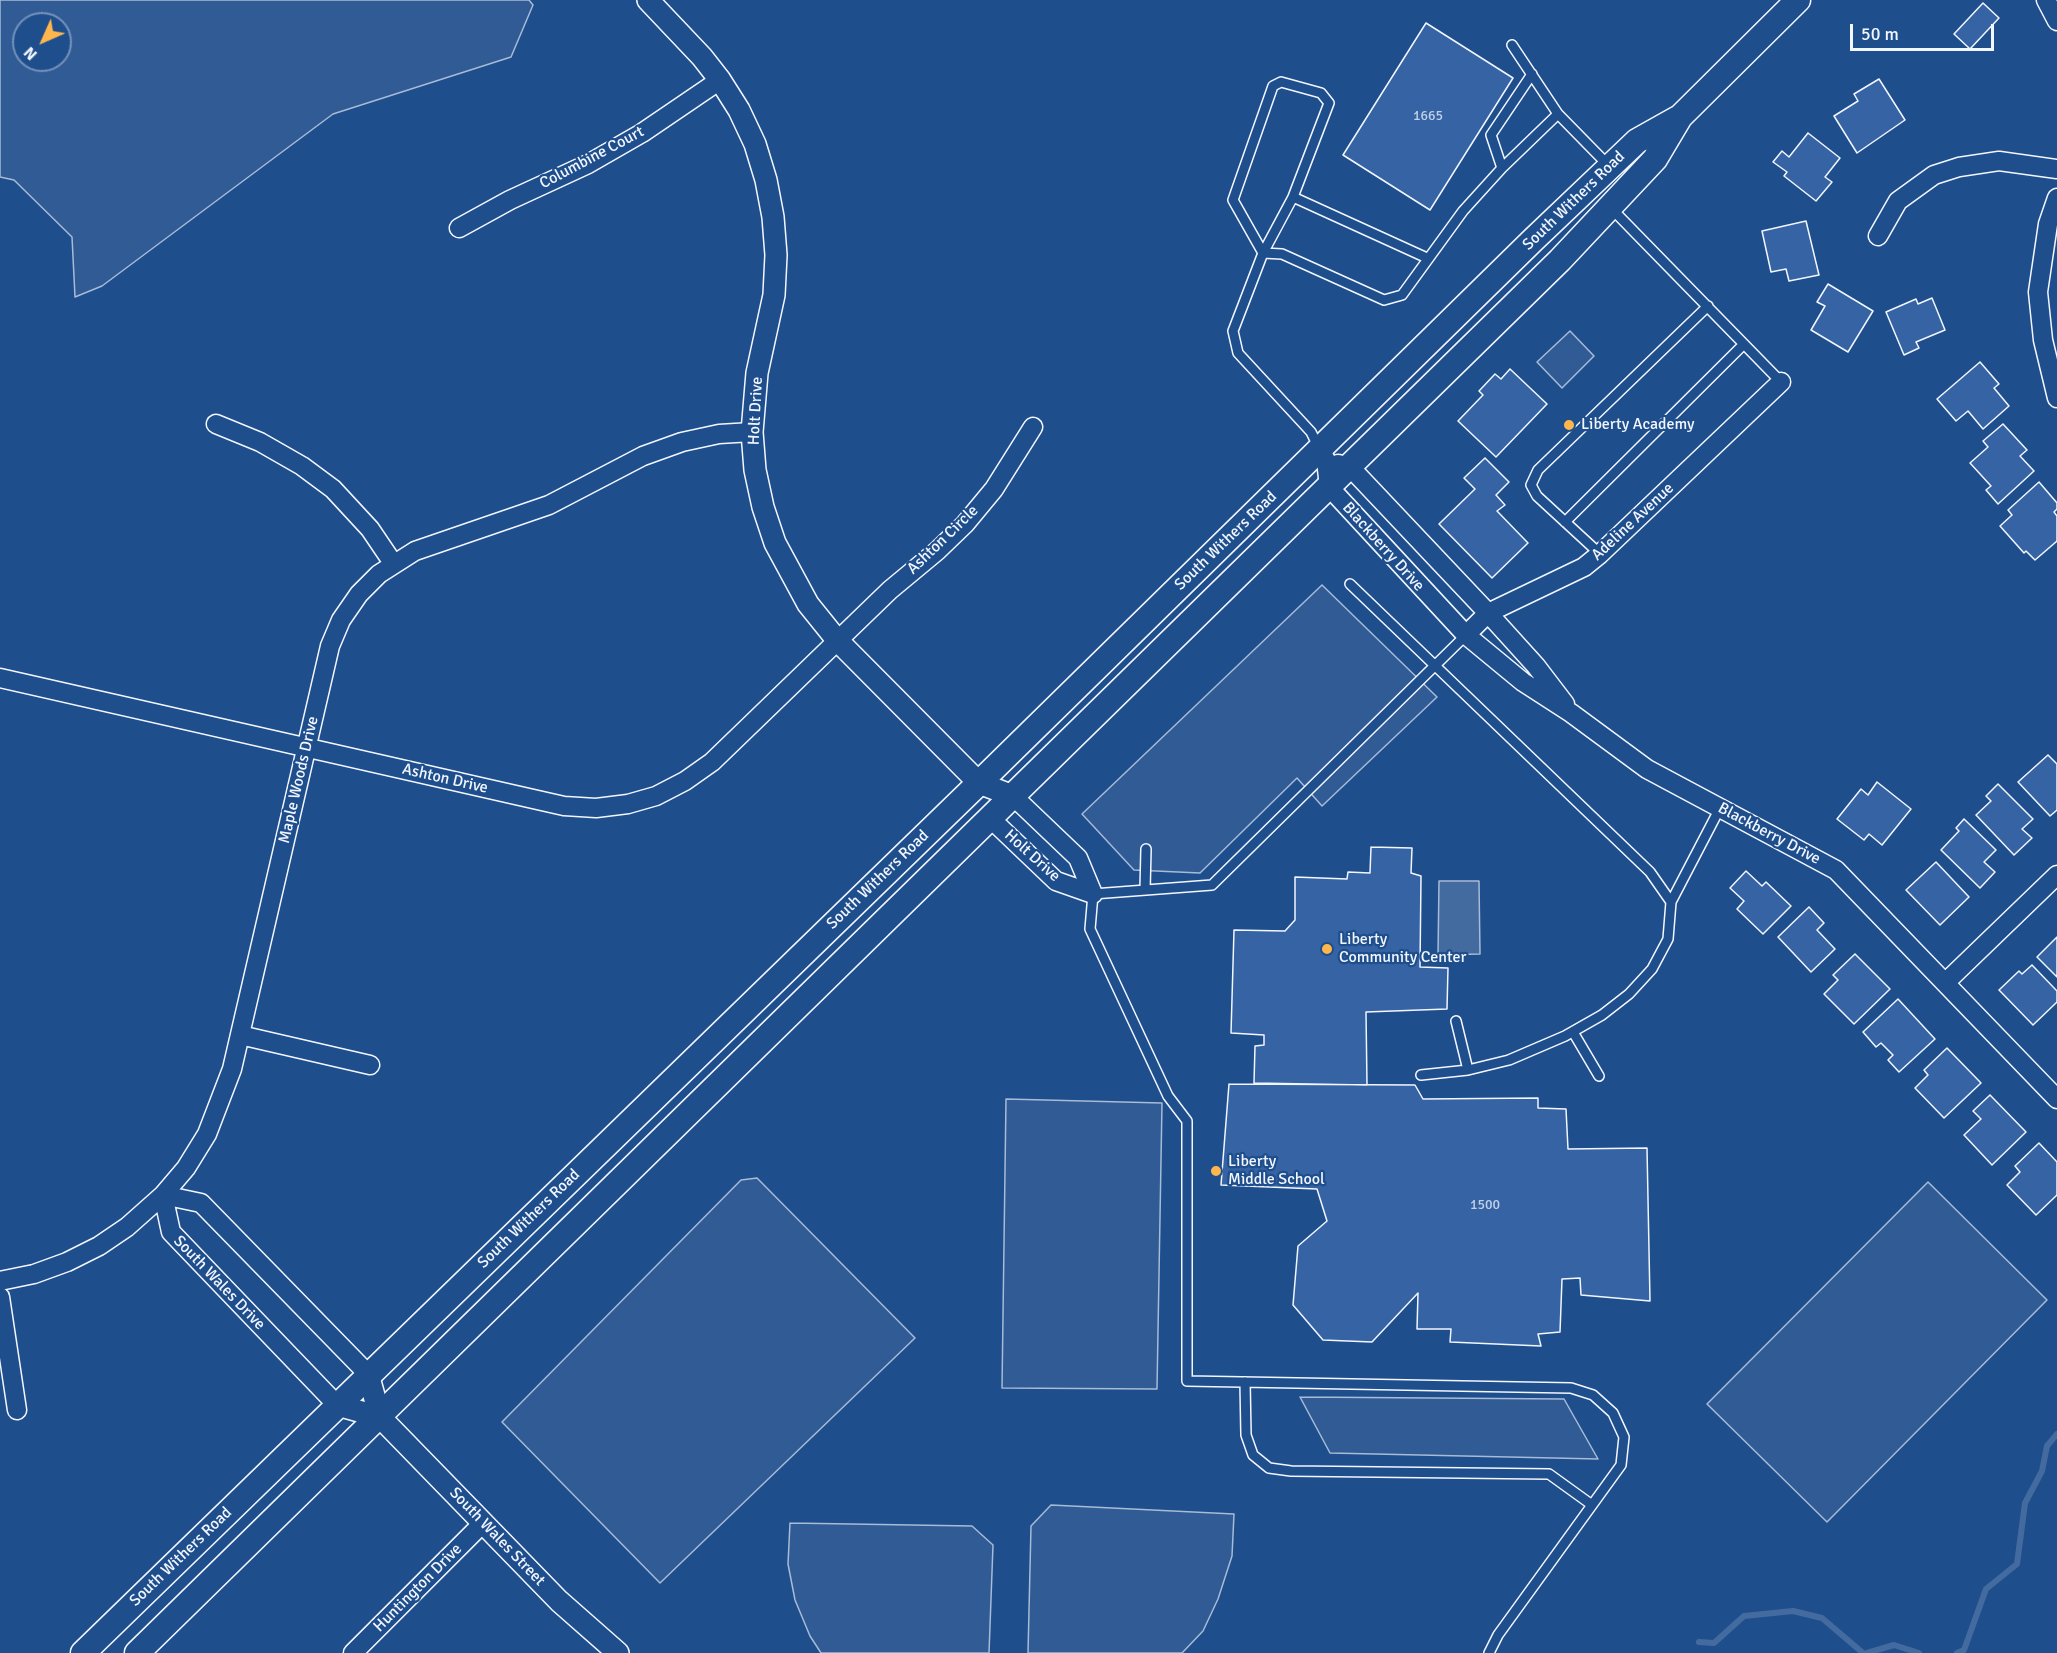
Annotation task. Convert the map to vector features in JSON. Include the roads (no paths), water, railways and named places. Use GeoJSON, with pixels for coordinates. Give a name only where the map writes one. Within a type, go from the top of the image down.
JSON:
{"type":"FeatureCollection","features":[{"type":"Feature","properties":{"kind":"main road","name":"South Withers Road"},"geometry":{"type":"LineString","coordinates":[[137,1653],[1350,467],[1610,207],[1655,159],[1680,117],[1798,0]]}},
{"type":"Feature","properties":{"kind":"main road","name":"South Withers Road"},"geometry":{"type":"LineString","coordinates":[[83,1653],[979,783],[1323,454],[1637,141],[1680,117]]}},
{"type":"Feature","properties":{"kind":"street","name":"Holt Drive"},"geometry":{"type":"LineString","coordinates":[[648,0],[702,57],[720,80],[739,110],[755,144],[766,180],[773,217],[776,255],[774,295],[757,373],[752,432],[761,498],[775,543],[808,604],[837,640],[979,783],[1013,796],[1078,858],[1092,894]]}},
{"type":"Feature","properties":{"kind":"street"},"geometry":{"type":"LineString","coordinates":[[2046,0],[2057,21]]}},
{"type":"Feature","properties":{"kind":"street","name":"Columbine Court"},"geometry":{"type":"LineString","coordinates":[[459,228],[588,164],[642,133],[720,80]]}},
{"type":"Feature","properties":{"kind":"street"},"geometry":{"type":"LineString","coordinates":[[1878,236],[1898,201],[1934,175],[1959,167],[1999,160],[2057,169]]}},
{"type":"Feature","properties":{"kind":"street"},"geometry":{"type":"LineString","coordinates":[[2057,198],[2041,257],[2038,292],[2043,340],[2057,398]]}},
{"type":"Feature","properties":{"kind":"street","name":"Adeline Avenue"},"geometry":{"type":"LineString","coordinates":[[1466,635],[1488,613],[1584,567],[1781,382]]}},
{"type":"Feature","properties":{"kind":"street"},"geometry":{"type":"LineString","coordinates":[[216,424],[260,442],[302,466],[333,489],[370,529],[393,563]]}},
{"type":"Feature","properties":{"kind":"street","name":"Ashton Circle"},"geometry":{"type":"LineString","coordinates":[[837,640],[965,524],[994,489],[1033,427]]}},
{"type":"Feature","properties":{"kind":"street","name":"Maple Woods Drive"},"geometry":{"type":"LineString","coordinates":[[0,1281],[34,1274],[67,1262],[99,1246],[127,1227],[163,1195],[186,1168],[207,1134],[223,1098],[240,1035],[330,646],[341,620],[359,594],[393,563],[430,544],[499,524],[549,505],[644,456],[682,442],[718,434],[752,432]]}},
{"type":"Feature","properties":{"kind":"street"},"geometry":{"type":"LineString","coordinates":[[1323,454],[1350,467]]}},
{"type":"Feature","properties":{"kind":"street","name":"Blackberry Drive"},"geometry":{"type":"LineString","coordinates":[[1323,454],[1329,487],[1466,635],[1523,682],[1571,712],[1612,746],[1647,769],[1836,870],[2057,1099]]}},
{"type":"Feature","properties":{"kind":"street","name":"Blackberry Drive"},"geometry":{"type":"LineString","coordinates":[[1350,467],[1536,666],[1571,712]]}},
{"type":"Feature","properties":{"kind":"street","name":"Ashton Drive"},"geometry":{"type":"LineString","coordinates":[[0,678],[564,806],[596,808],[628,804],[656,796],[685,781],[711,762],[837,640]]}},
{"type":"Feature","properties":{"kind":"street","name":"Holt Drive"},"geometry":{"type":"LineString","coordinates":[[979,783],[990,818],[1056,881],[1092,894]]}},
{"type":"Feature","properties":{"kind":"street"},"geometry":{"type":"LineString","coordinates":[[1945,983],[2057,875]]}},
{"type":"Feature","properties":{"kind":"street"},"geometry":{"type":"LineString","coordinates":[[240,1035],[370,1065]]}},
{"type":"Feature","properties":{"kind":"street"},"geometry":{"type":"LineString","coordinates":[[163,1195],[201,1203],[368,1374]]}},
{"type":"Feature","properties":{"kind":"street","name":"South Wales Drive"},"geometry":{"type":"LineString","coordinates":[[163,1195],[171,1232],[337,1405]]}},
{"type":"Feature","properties":{"kind":"street"},"geometry":{"type":"LineString","coordinates":[[0,1297],[17,1410]]}},
{"type":"Feature","properties":{"kind":"street","name":"South Wales Street"},"geometry":{"type":"LineString","coordinates":[[368,1374],[380,1417],[559,1601],[618,1653]]}},
{"type":"Feature","properties":{"kind":"street"},"geometry":{"type":"LineString","coordinates":[[337,1405],[380,1417]]}},
{"type":"Feature","properties":{"kind":"street","name":"Huntington Drive"},"geometry":{"type":"LineString","coordinates":[[353,1653],[483,1523]]}},
{"type":"Feature","properties":{"kind":"lane"},"geometry":{"type":"LineString","coordinates":[[1512,45],[1558,114],[1610,167]]}},
{"type":"Feature","properties":{"kind":"lane"},"geometry":{"type":"LineString","coordinates":[[1502,168],[1491,135],[1532,75]]}},
{"type":"Feature","properties":{"kind":"lane"},"geometry":{"type":"LineString","coordinates":[[1263,254],[1233,200],[1273,86],[1281,82],[1321,93],[1329,103],[1293,197],[1263,254],[1233,331],[1238,353],[1311,432],[1323,454]]}},
{"type":"Feature","properties":{"kind":"lane"},"geometry":{"type":"LineString","coordinates":[[1263,254],[1282,254],[1384,300],[1402,296],[1426,258],[1463,211],[1502,168],[1558,114]]}},
{"type":"Feature","properties":{"kind":"lane"},"geometry":{"type":"LineString","coordinates":[[1293,197],[1426,258]]}},
{"type":"Feature","properties":{"kind":"lane"},"geometry":{"type":"LineString","coordinates":[[1610,207],[1781,382]]}},
{"type":"Feature","properties":{"kind":"lane"},"geometry":{"type":"LineString","coordinates":[[1600,554],[1537,496],[1532,485],[1538,470],[1708,306]]}},
{"type":"Feature","properties":{"kind":"lane"},"geometry":{"type":"LineString","coordinates":[[1565,522],[1744,344]]}},
{"type":"Feature","properties":{"kind":"lane"},"geometry":{"type":"LineString","coordinates":[[1350,584],[1650,872],[1671,902]]}},
{"type":"Feature","properties":{"kind":"lane"},"geometry":{"type":"LineString","coordinates":[[1466,635],[1433,664],[1212,885],[1092,894],[1090,929],[1168,1096],[1187,1121],[1187,1381],[1571,1388],[1593,1395],[1613,1413],[1624,1437],[1621,1465],[1498,1635],[1489,1653]]}},
{"type":"Feature","properties":{"kind":"lane"},"geometry":{"type":"LineString","coordinates":[[1421,1075],[1468,1070],[1509,1060],[1572,1032],[1602,1015],[1629,994],[1652,969],[1668,939],[1671,902],[1720,808]]}},
{"type":"Feature","properties":{"kind":"lane"},"geometry":{"type":"LineString","coordinates":[[1145,890],[1146,849]]}},
{"type":"Feature","properties":{"kind":"lane"},"geometry":{"type":"LineString","coordinates":[[1456,1021],[1468,1070]]}},
{"type":"Feature","properties":{"kind":"lane"},"geometry":{"type":"LineString","coordinates":[[1572,1032],[1599,1076]]}},
{"type":"Feature","properties":{"kind":"lane"},"geometry":{"type":"LineString","coordinates":[[1245,1382],[1246,1435],[1253,1455],[1269,1468],[1291,1471],[1549,1474],[1592,1505]]}},
{"type":"Feature","properties":{"kind":"waterway"},"geometry":{"type":"LineString","coordinates":[[1957,1653],[1964,1650],[1986,1589],[2017,1564],[2025,1503],[2042,1471],[2047,1446],[2057,1434]]}},
{"type":"Feature","properties":{"kind":"waterway"},"geometry":{"type":"LineString","coordinates":[[1699,1642],[1714,1643],[1744,1616],[1793,1611],[1822,1618],[1863,1653]]}},
{"type":"Feature","properties":{"kind":"waterway"},"geometry":{"type":"LineString","coordinates":[[1867,1653],[1894,1645],[1919,1653]]}},
{"type":"Feature","properties":{"kind":"place","name":"Liberty Academy"},"geometry":{"type":"Point","coordinates":[1569,425]}},
{"type":"Feature","properties":{"kind":"place","name":"Liberty Community Center"},"geometry":{"type":"Point","coordinates":[1327,949]}},
{"type":"Feature","properties":{"kind":"place","name":"Liberty Middle School"},"geometry":{"type":"Point","coordinates":[1216,1171]}}]}
